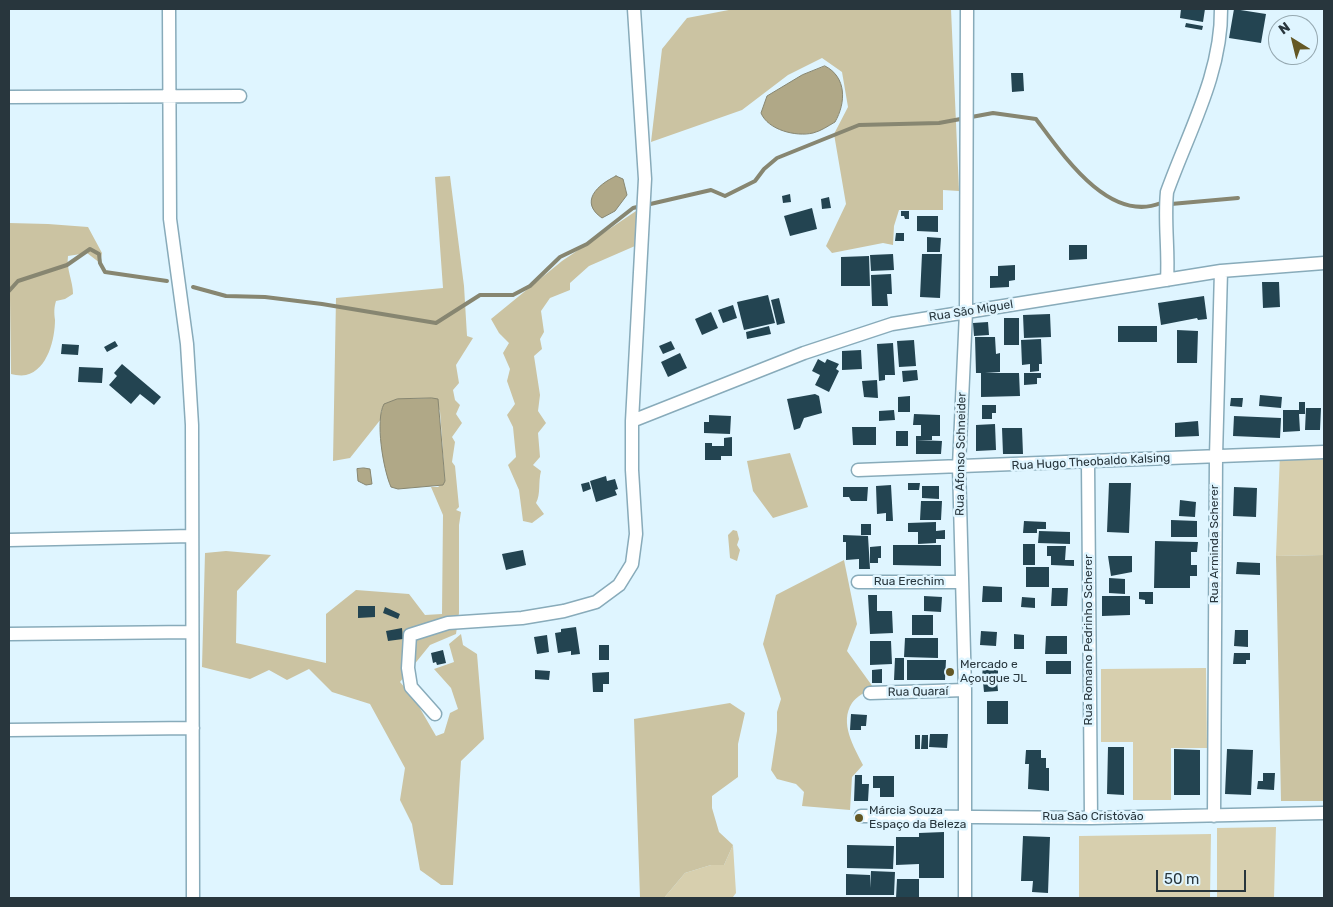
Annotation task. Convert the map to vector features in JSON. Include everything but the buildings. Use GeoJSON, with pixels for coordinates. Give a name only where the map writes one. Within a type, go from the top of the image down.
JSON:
{"type":"FeatureCollection","features":[{"type":"Feature","properties":{"kind":"street"},"geometry":{"type":"LineString","coordinates":[[169,9],[170,219],[187,344],[192,425],[193,898]]}},
{"type":"Feature","properties":{"kind":"street"},"geometry":{"type":"LineString","coordinates":[[435,714],[411,687],[408,668],[410,635],[448,623],[503,620],[564,611],[596,602],[619,584],[632,564],[636,534],[632,470],[632,420],[645,179],[634,9]]}},
{"type":"Feature","properties":{"kind":"street","name":"Rua Afonso Schneider"},"geometry":{"type":"LineString","coordinates":[[966,898],[965,690],[959,466],[966,312],[967,9]]}},
{"type":"Feature","properties":{"kind":"street"},"geometry":{"type":"LineString","coordinates":[[1167,280],[1168,252],[1165,213],[1167,192],[1213,72],[1221,27],[1221,9]]}},
{"type":"Feature","properties":{"kind":"street"},"geometry":{"type":"LineString","coordinates":[[9,97],[240,96]]}},
{"type":"Feature","properties":{"kind":"street","name":"Rua São Miguel"},"geometry":{"type":"LineString","coordinates":[[632,420],[804,352],[892,324],[1220,271],[1324,263]]}},
{"type":"Feature","properties":{"kind":"street","name":"Rua Arminda Scherer"},"geometry":{"type":"LineString","coordinates":[[1214,816],[1216,456],[1220,271]]}},
{"type":"Feature","properties":{"kind":"street","name":"Rua Hugo Theobaldo Kalsing"},"geometry":{"type":"LineString","coordinates":[[858,470],[1324,452]]}},
{"type":"Feature","properties":{"kind":"street","name":"Rua Romano Pedrinho Scherer"},"geometry":{"type":"LineString","coordinates":[[1088,462],[1090,818]]}},
{"type":"Feature","properties":{"kind":"street"},"geometry":{"type":"LineString","coordinates":[[9,540],[192,536]]}},
{"type":"Feature","properties":{"kind":"street","name":"Rua Erechim"},"geometry":{"type":"LineString","coordinates":[[858,582],[961,582]]}},
{"type":"Feature","properties":{"kind":"street"},"geometry":{"type":"LineString","coordinates":[[9,634],[192,632]]}},
{"type":"Feature","properties":{"kind":"street","name":"Rua Quaraí"},"geometry":{"type":"LineString","coordinates":[[870,693],[965,690]]}},
{"type":"Feature","properties":{"kind":"street"},"geometry":{"type":"LineString","coordinates":[[9,730],[193,728]]}},
{"type":"Feature","properties":{"kind":"street","name":"Rua São Cristóvão"},"geometry":{"type":"LineString","coordinates":[[861,816],[1090,818],[1324,813]]}},
{"type":"Feature","properties":{"kind":"shaded area"},"geometry":{"type":"Polygon","coordinates":[[[734,9],[951,9],[959,191],[943,190],[943,210],[899,210],[894,226],[893,245],[883,243],[832,253],[826,246],[846,204],[834,134],[848,107],[842,72],[822,58],[788,75],[742,110],[651,142],[662,49],[687,18],[734,9]]]}},
{"type":"Feature","properties":{"kind":"shaded area"},"geometry":{"type":"Polygon","coordinates":[[[825,66],[832,71],[841,84],[841,107],[835,122],[816,132],[799,134],[776,128],[765,119],[761,113],[767,96],[802,75],[825,66]]]}},
{"type":"Feature","properties":{"kind":"shaded area"},"geometry":{"type":"Polygon","coordinates":[[[450,176],[464,286],[467,336],[473,338],[456,365],[459,383],[453,390],[455,400],[460,405],[456,414],[462,423],[452,437],[455,442],[452,462],[455,466],[459,507],[456,510],[461,512],[459,525],[459,613],[456,634],[430,645],[400,682],[414,698],[436,736],[444,733],[450,713],[458,709],[451,688],[434,669],[454,662],[449,644],[461,634],[463,645],[477,654],[484,739],[461,761],[453,885],[441,885],[420,870],[412,824],[400,800],[405,768],[370,704],[332,692],[309,669],[287,680],[269,670],[250,679],[202,667],[205,553],[226,551],[271,555],[237,591],[236,643],[326,663],[326,614],[356,590],[409,594],[425,615],[442,614],[443,515],[431,487],[438,487],[445,481],[440,411],[432,398],[411,398],[381,410],[381,419],[350,458],[333,461],[336,298],[443,288],[435,177],[450,176]]]}},
{"type":"Feature","properties":{"kind":"shaded area"},"geometry":{"type":"Polygon","coordinates":[[[616,176],[623,179],[627,195],[615,211],[602,218],[595,212],[592,206],[593,194],[603,184],[616,176]]]}},
{"type":"Feature","properties":{"kind":"shaded area"},"geometry":{"type":"Polygon","coordinates":[[[639,209],[635,246],[589,266],[570,283],[570,290],[550,298],[541,311],[544,332],[540,339],[542,349],[534,356],[540,395],[538,411],[546,423],[538,433],[540,457],[533,465],[541,471],[536,503],[544,514],[532,523],[523,521],[519,490],[508,465],[516,457],[513,427],[507,415],[515,404],[507,381],[510,369],[503,353],[509,343],[499,333],[491,319],[562,261],[639,209]]]}},
{"type":"Feature","properties":{"kind":"shaded area"},"geometry":{"type":"Polygon","coordinates":[[[9,223],[88,227],[102,253],[100,263],[87,253],[68,256],[73,294],[65,299],[56,301],[54,335],[49,352],[40,367],[34,372],[24,375],[11,374],[9,223]]]}},
{"type":"Feature","properties":{"kind":"shaded area"},"geometry":{"type":"Polygon","coordinates":[[[397,399],[438,399],[445,481],[443,485],[398,489],[391,487],[385,469],[381,445],[380,421],[384,404],[397,399]]]}},
{"type":"Feature","properties":{"kind":"shaded area"},"geometry":{"type":"Polygon","coordinates":[[[1324,452],[1324,555],[1276,556],[1280,453],[1324,452]]]}},
{"type":"Feature","properties":{"kind":"shaded area"},"geometry":{"type":"Polygon","coordinates":[[[790,453],[808,507],[773,518],[753,491],[747,461],[790,453]]]}},
{"type":"Feature","properties":{"kind":"shaded area"},"geometry":{"type":"Polygon","coordinates":[[[357,469],[370,469],[372,484],[366,485],[358,481],[357,469]]]}},
{"type":"Feature","properties":{"kind":"shaded area"},"geometry":{"type":"Polygon","coordinates":[[[733,530],[737,531],[739,539],[737,545],[740,550],[737,561],[730,558],[728,535],[733,530]]]}},
{"type":"Feature","properties":{"kind":"shaded area"},"geometry":{"type":"Polygon","coordinates":[[[1324,555],[1324,801],[1281,801],[1276,556],[1324,555]]]}},
{"type":"Feature","properties":{"kind":"shaded area"},"geometry":{"type":"Polygon","coordinates":[[[844,560],[857,624],[847,651],[873,687],[854,701],[848,711],[847,727],[849,735],[863,765],[852,777],[850,810],[802,806],[804,792],[796,784],[777,779],[771,770],[777,731],[777,712],[781,699],[763,644],[776,595],[844,560]]]}},
{"type":"Feature","properties":{"kind":"shaded area"},"geometry":{"type":"Polygon","coordinates":[[[1206,668],[1207,748],[1171,748],[1171,800],[1133,800],[1133,742],[1101,742],[1101,669],[1206,668]]]}},
{"type":"Feature","properties":{"kind":"shaded area"},"geometry":{"type":"Polygon","coordinates":[[[730,703],[745,713],[738,744],[738,777],[712,796],[712,808],[719,832],[733,845],[724,865],[711,865],[685,873],[664,898],[640,898],[634,719],[730,703]]]}},
{"type":"Feature","properties":{"kind":"shaded area"},"geometry":{"type":"Polygon","coordinates":[[[1276,827],[1274,898],[1217,898],[1217,828],[1276,827]]]}},
{"type":"Feature","properties":{"kind":"shaded area"},"geometry":{"type":"Polygon","coordinates":[[[1211,834],[1210,898],[1079,898],[1079,836],[1211,834]]]}},
{"type":"Feature","properties":{"kind":"shaded area"},"geometry":{"type":"Polygon","coordinates":[[[733,845],[736,893],[733,897],[664,898],[685,873],[711,865],[724,865],[733,845]]]}},
{"type":"Feature","properties":{"kind":"waterway"},"geometry":{"type":"LineString","coordinates":[[193,287],[226,296],[265,297],[322,304],[436,323],[480,295],[513,295],[530,286],[560,257],[587,244],[633,208],[711,190],[725,196],[755,181],[764,169],[777,158],[859,125],[939,123],[993,113],[1036,119],[1074,167],[1106,195],[1123,204],[1142,207],[1161,203]]}},
{"type":"Feature","properties":{"kind":"waterway"},"geometry":{"type":"LineString","coordinates":[[1171,204],[1238,198]]}},
{"type":"Feature","properties":{"kind":"waterway"},"geometry":{"type":"LineString","coordinates":[[9,291],[18,281],[67,265],[90,249],[99,254],[100,263],[105,272],[167,281]]}},
{"type":"Feature","properties":{"kind":"place","name":"Mercado e Açougue JL"},"geometry":{"type":"Point","coordinates":[950,672]}},
{"type":"Feature","properties":{"kind":"place","name":"Márcia Souza Espaço da Beleza"},"geometry":{"type":"Point","coordinates":[859,818]}}]}
